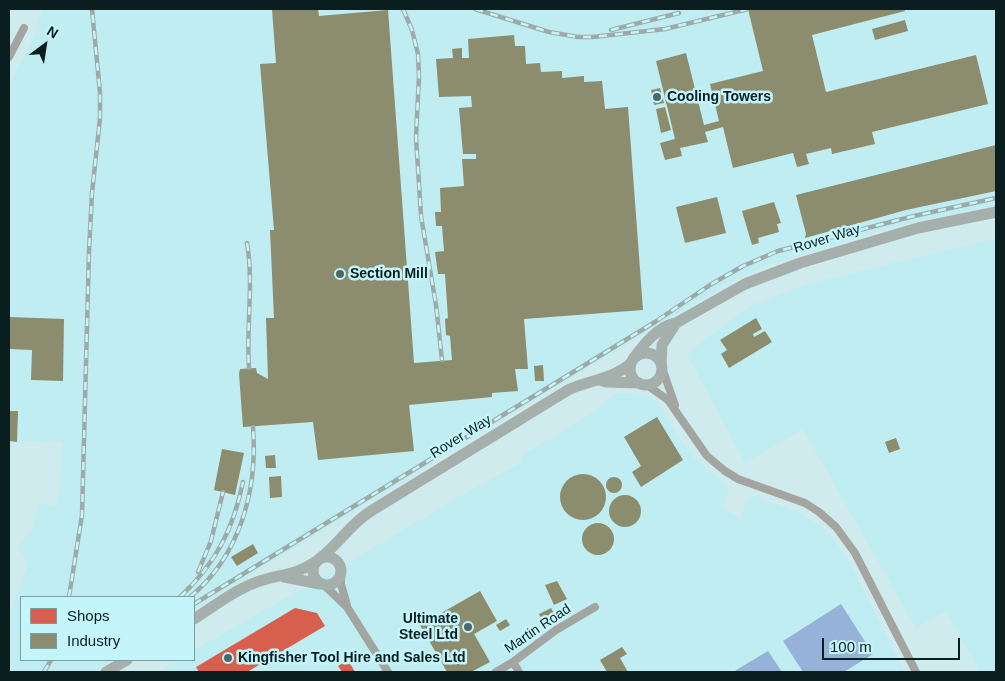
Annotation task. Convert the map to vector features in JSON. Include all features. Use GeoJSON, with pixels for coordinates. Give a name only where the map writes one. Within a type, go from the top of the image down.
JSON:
{"type":"FeatureCollection","features":[{"type":"Feature","properties":{"kind":"street"},"geometry":{"type":"LineString","coordinates":[[9,57],[24,28]]}},
{"type":"Feature","properties":{"kind":"street","name":"Rover Way"},"geometry":{"type":"LineString","coordinates":[[195,618],[250,585],[301,570],[330,550],[355,522],[370,511],[549,401],[578,385],[600,380],[624,369],[655,334],[668,325],[676,323],[745,284],[776,271],[918,228],[996,212]]}},
{"type":"Feature","properties":{"kind":"street","name":"Rover Way"},"geometry":{"type":"LineString","coordinates":[[661,366],[662,345],[676,323]]}},
{"type":"Feature","properties":{"kind":"street"},"geometry":{"type":"LineString","coordinates":[[676,410],[658,359],[650,354],[641,354],[632,361],[630,368],[632,376],[668,400],[708,456],[725,471],[738,479],[804,503],[820,512],[836,527],[855,553],[916,672]]}},
{"type":"Feature","properties":{"kind":"street"},"geometry":{"type":"LineString","coordinates":[[643,384],[656,381],[661,373],[661,366]]}},
{"type":"Feature","properties":{"kind":"street","name":"Rover Way"},"geometry":{"type":"LineString","coordinates":[[600,380],[643,384]]}},
{"type":"Feature","properties":{"kind":"street","name":"Rover Way"},"geometry":{"type":"LineString","coordinates":[[340,570],[339,554],[346,533]]}},
{"type":"Feature","properties":{"kind":"street"},"geometry":{"type":"LineString","coordinates":[[347,607],[337,561],[328,557],[317,560],[312,570],[312,574],[317,582],[323,585],[347,607],[388,672]]}},
{"type":"Feature","properties":{"kind":"street"},"geometry":{"type":"LineString","coordinates":[[323,585],[333,584],[340,570]]}},
{"type":"Feature","properties":{"kind":"street","name":"Rover Way"},"geometry":{"type":"LineString","coordinates":[[283,576],[323,585]]}},
{"type":"Feature","properties":{"kind":"street","name":"Martin Road"},"geometry":{"type":"LineString","coordinates":[[496,672],[513,662],[556,630],[595,607]]}},
{"type":"Feature","properties":{"kind":"street"},"geometry":{"type":"LineString","coordinates":[[106,672],[125,661]]}},
{"type":"Feature","properties":{"kind":"street"},"geometry":{"type":"LineString","coordinates":[[513,662],[519,672]]}},
{"type":"Feature","properties":{"kind":"shaded area"},"geometry":{"type":"Polygon","coordinates":[[[43,9],[996,9],[996,205],[897,226],[768,265],[739,277],[572,377],[195,609],[195,596],[20,596],[20,661],[110,661],[91,672],[9,672],[9,614],[28,566],[19,547],[32,531],[39,503],[55,506],[60,489],[62,442],[9,441],[9,85],[38,30],[35,27],[43,9]]]}},
{"type":"Feature","properties":{"kind":"shaded area"},"geometry":{"type":"Polygon","coordinates":[[[996,238],[996,672],[980,672],[946,611],[916,628],[803,429],[745,463],[687,354],[749,306],[811,283],[996,238]]]}},
{"type":"Feature","properties":{"kind":"shaded area"},"geometry":{"type":"Polygon","coordinates":[[[630,393],[659,403],[677,435],[693,457],[727,486],[728,492],[722,509],[740,517],[748,499],[753,496],[761,498],[802,514],[833,538],[847,558],[905,672],[159,672],[177,661],[195,661],[195,649],[522,462],[520,457],[595,411],[616,394],[630,393]]]}},
{"type":"Feature","properties":{"kind":"shaded area"},"geometry":{"type":"Polygon","coordinates":[[[841,604],[873,654],[844,672],[803,672],[783,641],[841,604]]]}},
{"type":"Feature","properties":{"kind":"shaded area"},"geometry":{"type":"Polygon","coordinates":[[[768,651],[782,672],[733,672],[768,651]]]}},
{"type":"Feature","properties":{"kind":"building: Shops"},"geometry":{"type":"Polygon","coordinates":[[[295,608],[317,613],[325,626],[247,672],[199,672],[196,667],[295,608]]]}},
{"type":"Feature","properties":{"kind":"building: Shops"},"geometry":{"type":"Polygon","coordinates":[[[348,660],[355,672],[342,672],[338,666],[348,660]]]}},
{"type":"Feature","properties":{"kind":"building: Industry"},"geometry":{"type":"Polygon","coordinates":[[[272,9],[318,9],[319,16],[388,10],[414,363],[452,360],[450,336],[446,335],[445,319],[448,318],[445,274],[438,274],[435,252],[444,251],[442,226],[436,226],[435,212],[441,212],[440,188],[464,186],[462,159],[476,159],[476,154],[463,154],[459,108],[472,107],[471,96],[439,97],[436,59],[453,58],[452,49],[462,48],[462,58],[469,58],[468,39],[514,35],[515,46],[525,46],[526,64],[540,63],[541,72],[562,71],[562,78],[584,76],[584,82],[602,81],[605,109],[628,107],[643,310],[524,319],[528,369],[515,369],[518,391],[492,393],[492,397],[409,405],[414,451],[318,460],[313,422],[243,427],[240,369],[256,368],[257,373],[268,379],[266,318],[274,318],[270,230],[274,230],[260,64],[276,63],[272,9]]]}},
{"type":"Feature","properties":{"kind":"building: Industry"},"geometry":{"type":"Polygon","coordinates":[[[748,9],[904,9],[905,11],[812,35],[826,92],[976,55],[988,104],[872,132],[875,144],[832,154],[831,148],[806,154],[809,164],[797,167],[793,153],[733,168],[723,127],[705,132],[708,142],[680,148],[682,156],[665,160],[660,143],[675,139],[656,61],[686,53],[704,125],[719,121],[710,84],[763,71],[748,9]]]}},
{"type":"Feature","properties":{"kind":"building: Industry"},"geometry":{"type":"Polygon","coordinates":[[[905,20],[908,31],[875,40],[872,29],[905,20]]]}},
{"type":"Feature","properties":{"kind":"building: Industry","name":"Cooling Towers"},"geometry":{"type":"Polygon","coordinates":[[[660,88],[664,103],[654,105],[651,90],[660,88]]]}},
{"type":"Feature","properties":{"kind":"building: Industry"},"geometry":{"type":"Polygon","coordinates":[[[665,107],[671,130],[661,133],[656,109],[665,107]]]}},
{"type":"Feature","properties":{"kind":"building: Industry"},"geometry":{"type":"Polygon","coordinates":[[[996,145],[996,191],[906,210],[805,238],[806,234],[796,195],[996,145]]]}},
{"type":"Feature","properties":{"kind":"building: Industry"},"geometry":{"type":"Polygon","coordinates":[[[717,197],[726,233],[685,243],[676,207],[717,197]]]}},
{"type":"Feature","properties":{"kind":"building: Industry"},"geometry":{"type":"Polygon","coordinates":[[[774,202],[781,223],[777,224],[779,232],[758,238],[759,243],[752,245],[742,211],[774,202]]]}},
{"type":"Feature","properties":{"kind":"building: Industry"},"geometry":{"type":"Polygon","coordinates":[[[9,317],[64,319],[63,381],[31,380],[32,350],[9,349],[9,317]]]}},
{"type":"Feature","properties":{"kind":"building: Industry"},"geometry":{"type":"Polygon","coordinates":[[[756,318],[762,329],[753,334],[754,337],[765,331],[772,342],[729,368],[721,354],[727,350],[720,340],[756,318]]]}},
{"type":"Feature","properties":{"kind":"building: Industry"},"geometry":{"type":"Polygon","coordinates":[[[543,365],[544,381],[535,381],[534,366],[543,365]]]}},
{"type":"Feature","properties":{"kind":"building: Industry"},"geometry":{"type":"Polygon","coordinates":[[[9,411],[18,411],[17,442],[9,441],[9,411]]]}},
{"type":"Feature","properties":{"kind":"building: Industry"},"geometry":{"type":"Polygon","coordinates":[[[657,417],[683,460],[641,487],[632,472],[641,466],[624,437],[657,417]]]}},
{"type":"Feature","properties":{"kind":"building: Industry"},"geometry":{"type":"Polygon","coordinates":[[[896,438],[900,449],[889,453],[885,442],[896,438]]]}},
{"type":"Feature","properties":{"kind":"building: Industry"},"geometry":{"type":"Polygon","coordinates":[[[222,449],[244,453],[235,495],[214,490],[222,449]]]}},
{"type":"Feature","properties":{"kind":"building: Industry"},"geometry":{"type":"Polygon","coordinates":[[[275,455],[276,468],[266,468],[265,456],[275,455]]]}},
{"type":"Feature","properties":{"kind":"building: Industry"},"geometry":{"type":"Polygon","coordinates":[[[588,474],[600,480],[605,488],[605,506],[600,514],[592,519],[578,520],[566,514],[561,506],[560,492],[566,480],[574,475],[588,474]]]}},
{"type":"Feature","properties":{"kind":"building: Industry"},"geometry":{"type":"Polygon","coordinates":[[[281,476],[282,497],[270,498],[269,477],[281,476]]]}},
{"type":"Feature","properties":{"kind":"building: Industry"},"geometry":{"type":"Polygon","coordinates":[[[614,477],[620,479],[622,485],[620,491],[614,493],[608,491],[606,485],[608,479],[614,477]]]}},
{"type":"Feature","properties":{"kind":"building: Industry"},"geometry":{"type":"Polygon","coordinates":[[[625,495],[637,499],[641,511],[637,523],[625,527],[613,523],[609,511],[613,499],[625,495]]]}},
{"type":"Feature","properties":{"kind":"building: Industry"},"geometry":{"type":"Polygon","coordinates":[[[598,523],[610,527],[614,539],[610,551],[598,555],[586,551],[582,539],[586,527],[598,523]]]}},
{"type":"Feature","properties":{"kind":"building: Industry"},"geometry":{"type":"Polygon","coordinates":[[[253,544],[258,553],[237,566],[231,557],[253,544]]]}},
{"type":"Feature","properties":{"kind":"building: Industry"},"geometry":{"type":"Polygon","coordinates":[[[557,581],[567,599],[554,605],[545,585],[557,581]]]}},
{"type":"Feature","properties":{"kind":"building: Industry"},"geometry":{"type":"Polygon","coordinates":[[[480,591],[497,621],[474,634],[490,662],[471,672],[447,672],[420,625],[480,591]]]}},
{"type":"Feature","properties":{"kind":"building: Industry"},"geometry":{"type":"Polygon","coordinates":[[[551,608],[557,619],[545,626],[539,614],[551,608]]]}},
{"type":"Feature","properties":{"kind":"building: Industry"},"geometry":{"type":"Polygon","coordinates":[[[506,619],[510,625],[500,631],[496,625],[506,619]]]}},
{"type":"Feature","properties":{"kind":"building: Industry"},"geometry":{"type":"Polygon","coordinates":[[[622,647],[627,654],[620,658],[628,672],[607,672],[600,660],[622,647]]]}},
{"type":"Feature","properties":{"kind":"railway"},"geometry":{"type":"LineString","coordinates":[[69,596],[82,515],[89,251],[92,193],[100,118],[100,93],[92,9]]}},
{"type":"Feature","properties":{"kind":"railway"},"geometry":{"type":"LineString","coordinates":[[403,9],[412,30],[418,54],[419,76],[416,137],[421,216],[436,305],[442,360]]}},
{"type":"Feature","properties":{"kind":"railway"},"geometry":{"type":"LineString","coordinates":[[475,9],[549,32],[578,37],[665,29],[748,9]]}},
{"type":"Feature","properties":{"kind":"railway"},"geometry":{"type":"LineString","coordinates":[[611,30],[679,13]]}},
{"type":"Feature","properties":{"kind":"railway"},"geometry":{"type":"LineString","coordinates":[[195,603],[655,322],[710,285],[743,266],[778,251],[914,216],[996,198]]}},
{"type":"Feature","properties":{"kind":"railway"},"geometry":{"type":"LineString","coordinates":[[247,243],[250,274],[249,368]]}},
{"type":"Feature","properties":{"kind":"railway"},"geometry":{"type":"LineString","coordinates":[[191,596],[207,581],[222,562],[242,520],[252,474],[254,451],[253,427]]}},
{"type":"Feature","properties":{"kind":"railway"},"geometry":{"type":"LineString","coordinates":[[181,596],[204,571],[221,545],[234,515],[243,482]]}},
{"type":"Feature","properties":{"kind":"railway"},"geometry":{"type":"LineString","coordinates":[[198,572],[211,541],[223,492]]}},
{"type":"Feature","properties":{"kind":"railway"},"geometry":{"type":"LineString","coordinates":[[44,672],[50,661]]}},
{"type":"Feature","properties":{"kind":"place","name":"Cooling Towers"},"geometry":{"type":"Point","coordinates":[657,97]}},
{"type":"Feature","properties":{"kind":"place","name":"Section Mill"},"geometry":{"type":"Point","coordinates":[340,274]}},
{"type":"Feature","properties":{"kind":"place","name":"Ultimate Steel Ltd"},"geometry":{"type":"Point","coordinates":[468,627]}},
{"type":"Feature","properties":{"kind":"place","name":"Kingfisher Tool Hire and Sales Ltd"},"geometry":{"type":"Point","coordinates":[228,658]}}]}
